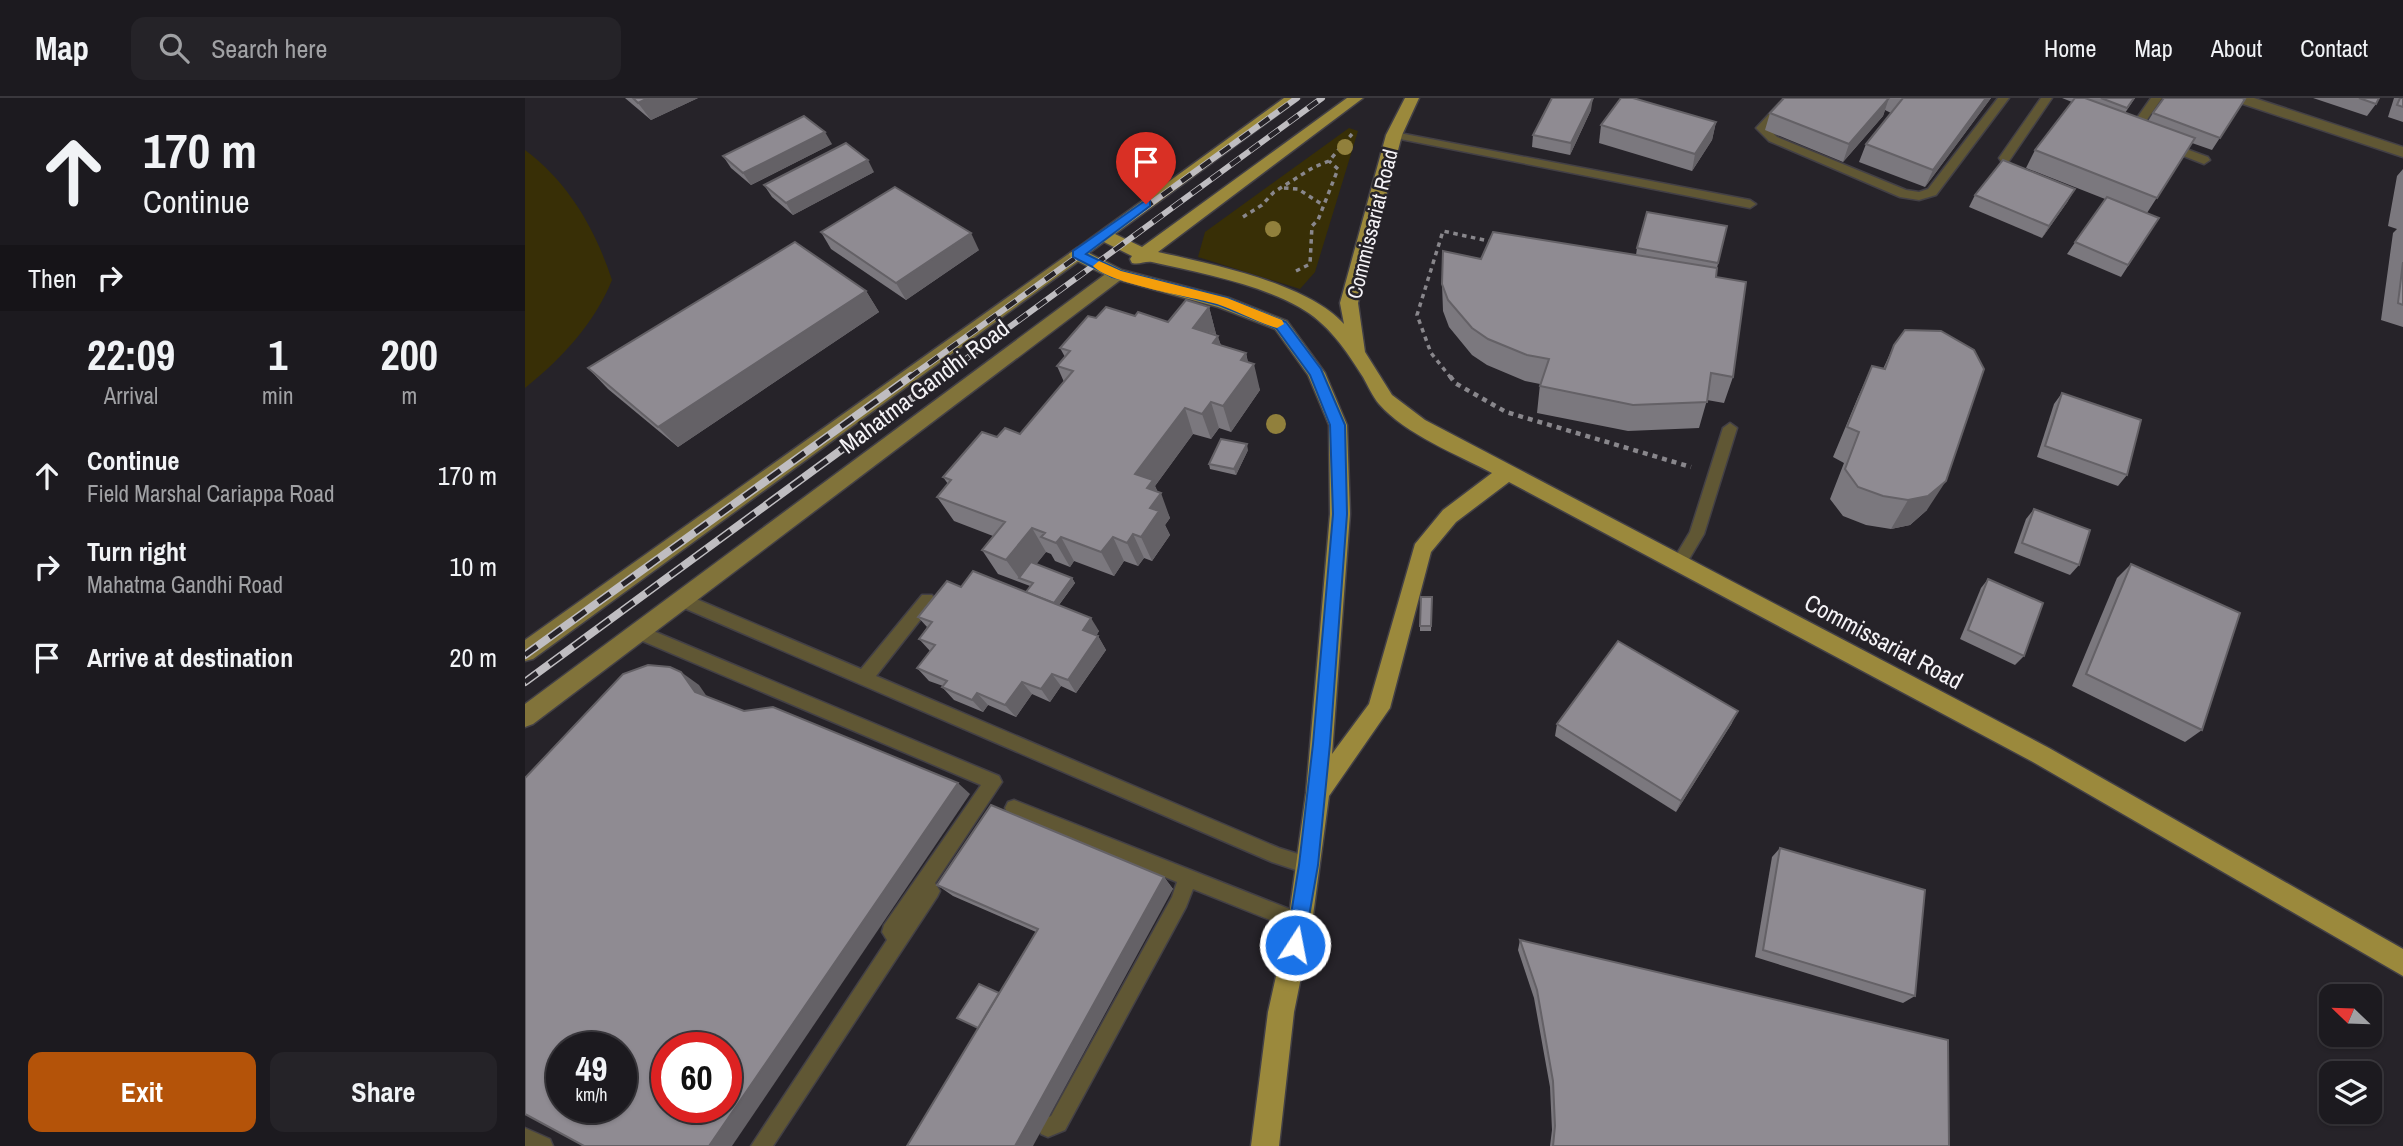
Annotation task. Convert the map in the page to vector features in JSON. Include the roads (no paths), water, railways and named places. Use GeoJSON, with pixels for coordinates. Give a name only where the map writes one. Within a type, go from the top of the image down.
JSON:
{"type":"FeatureCollection","features":[{"type":"Feature","properties":{"kind":"main road","name":"Mahatma Gandhi Road"},"geometry":{"type":"LineString","coordinates":[[525,652],[1293,98]]}},
{"type":"Feature","properties":{"kind":"main road","name":"Mahatma Gandhi Road"},"geometry":{"type":"LineString","coordinates":[[525,717],[1356,98]]}},
{"type":"Feature","properties":{"kind":"main road","name":"Commissariat Road"},"geometry":{"type":"LineString","coordinates":[[1357,353],[1349,303],[1394,135],[1412,98]]}},
{"type":"Feature","properties":{"kind":"main road","name":"Commissariat Road"},"geometry":{"type":"LineString","coordinates":[[1103,235],[1143,255],[1244,280],[1306,303],[1335,325],[1357,353],[1386,400],[1418,425],[2041,755],[2403,963]]}},
{"type":"Feature","properties":{"kind":"main road"},"geometry":{"type":"LineString","coordinates":[[1077,254],[1117,274],[1223,302],[1281,325],[1316,373],[1338,425],[1340,514],[1318,793],[1300,923],[1281,1012],[1265,1146]]}},
{"type":"Feature","properties":{"kind":"main road"},"geometry":{"type":"LineString","coordinates":[[1318,793],[1379,708],[1422,550],[1432,533],[1460,504],[1508,473]]}},
{"type":"Feature","properties":{"kind":"street"},"geometry":{"type":"LineString","coordinates":[[2239,98],[2403,152]]}},
{"type":"Feature","properties":{"kind":"lane"},"geometry":{"type":"LineString","coordinates":[[1790,98],[1762,128],[1773,139],[1904,194],[1919,196],[1932,192],[2004,98]]}},
{"type":"Feature","properties":{"kind":"lane"},"geometry":{"type":"LineString","coordinates":[[2005,158],[2047,98]]}},
{"type":"Feature","properties":{"kind":"lane"},"geometry":{"type":"LineString","coordinates":[[2157,98],[2139,135],[2204,160]]}},
{"type":"Feature","properties":{"kind":"lane"},"geometry":{"type":"LineString","coordinates":[[1394,135],[1749,204]]}},
{"type":"Feature","properties":{"kind":"lane"},"geometry":{"type":"LineString","coordinates":[[1680,562],[1697,534],[1730,428]]}},
{"type":"Feature","properties":{"kind":"lane"},"geometry":{"type":"LineString","coordinates":[[682,600],[1278,856],[1308,865]]}},
{"type":"Feature","properties":{"kind":"lane"},"geometry":{"type":"LineString","coordinates":[[864,678],[927,600]]}},
{"type":"Feature","properties":{"kind":"lane"},"geometry":{"type":"LineString","coordinates":[[639,632],[993,782],[891,932]]}},
{"type":"Feature","properties":{"kind":"lane"},"geometry":{"type":"LineString","coordinates":[[1014,808],[1300,923]]}},
{"type":"Feature","properties":{"kind":"lane"},"geometry":{"type":"LineString","coordinates":[[1048,1127],[1058,1123],[1180,901],[1187,879]]}},
{"type":"Feature","properties":{"kind":"lane"},"geometry":{"type":"LineString","coordinates":[[761,1146],[931,891]]}},
{"type":"Feature","properties":{"kind":"lane"},"geometry":{"type":"LineString","coordinates":[[525,1138],[543,1146]]}},
{"type":"Feature","properties":{"kind":"railway"},"geometry":{"type":"LineString","coordinates":[[909,378],[1297,98]]}},
{"type":"Feature","properties":{"kind":"railway"},"geometry":{"type":"LineString","coordinates":[[940,378],[1322,98]]}},
{"type":"Feature","properties":{"kind":"railway"},"geometry":{"type":"LineString","coordinates":[[525,655],[911,376]]}},
{"type":"Feature","properties":{"kind":"railway"},"geometry":{"type":"LineString","coordinates":[[525,682],[942,376]]}}]}
